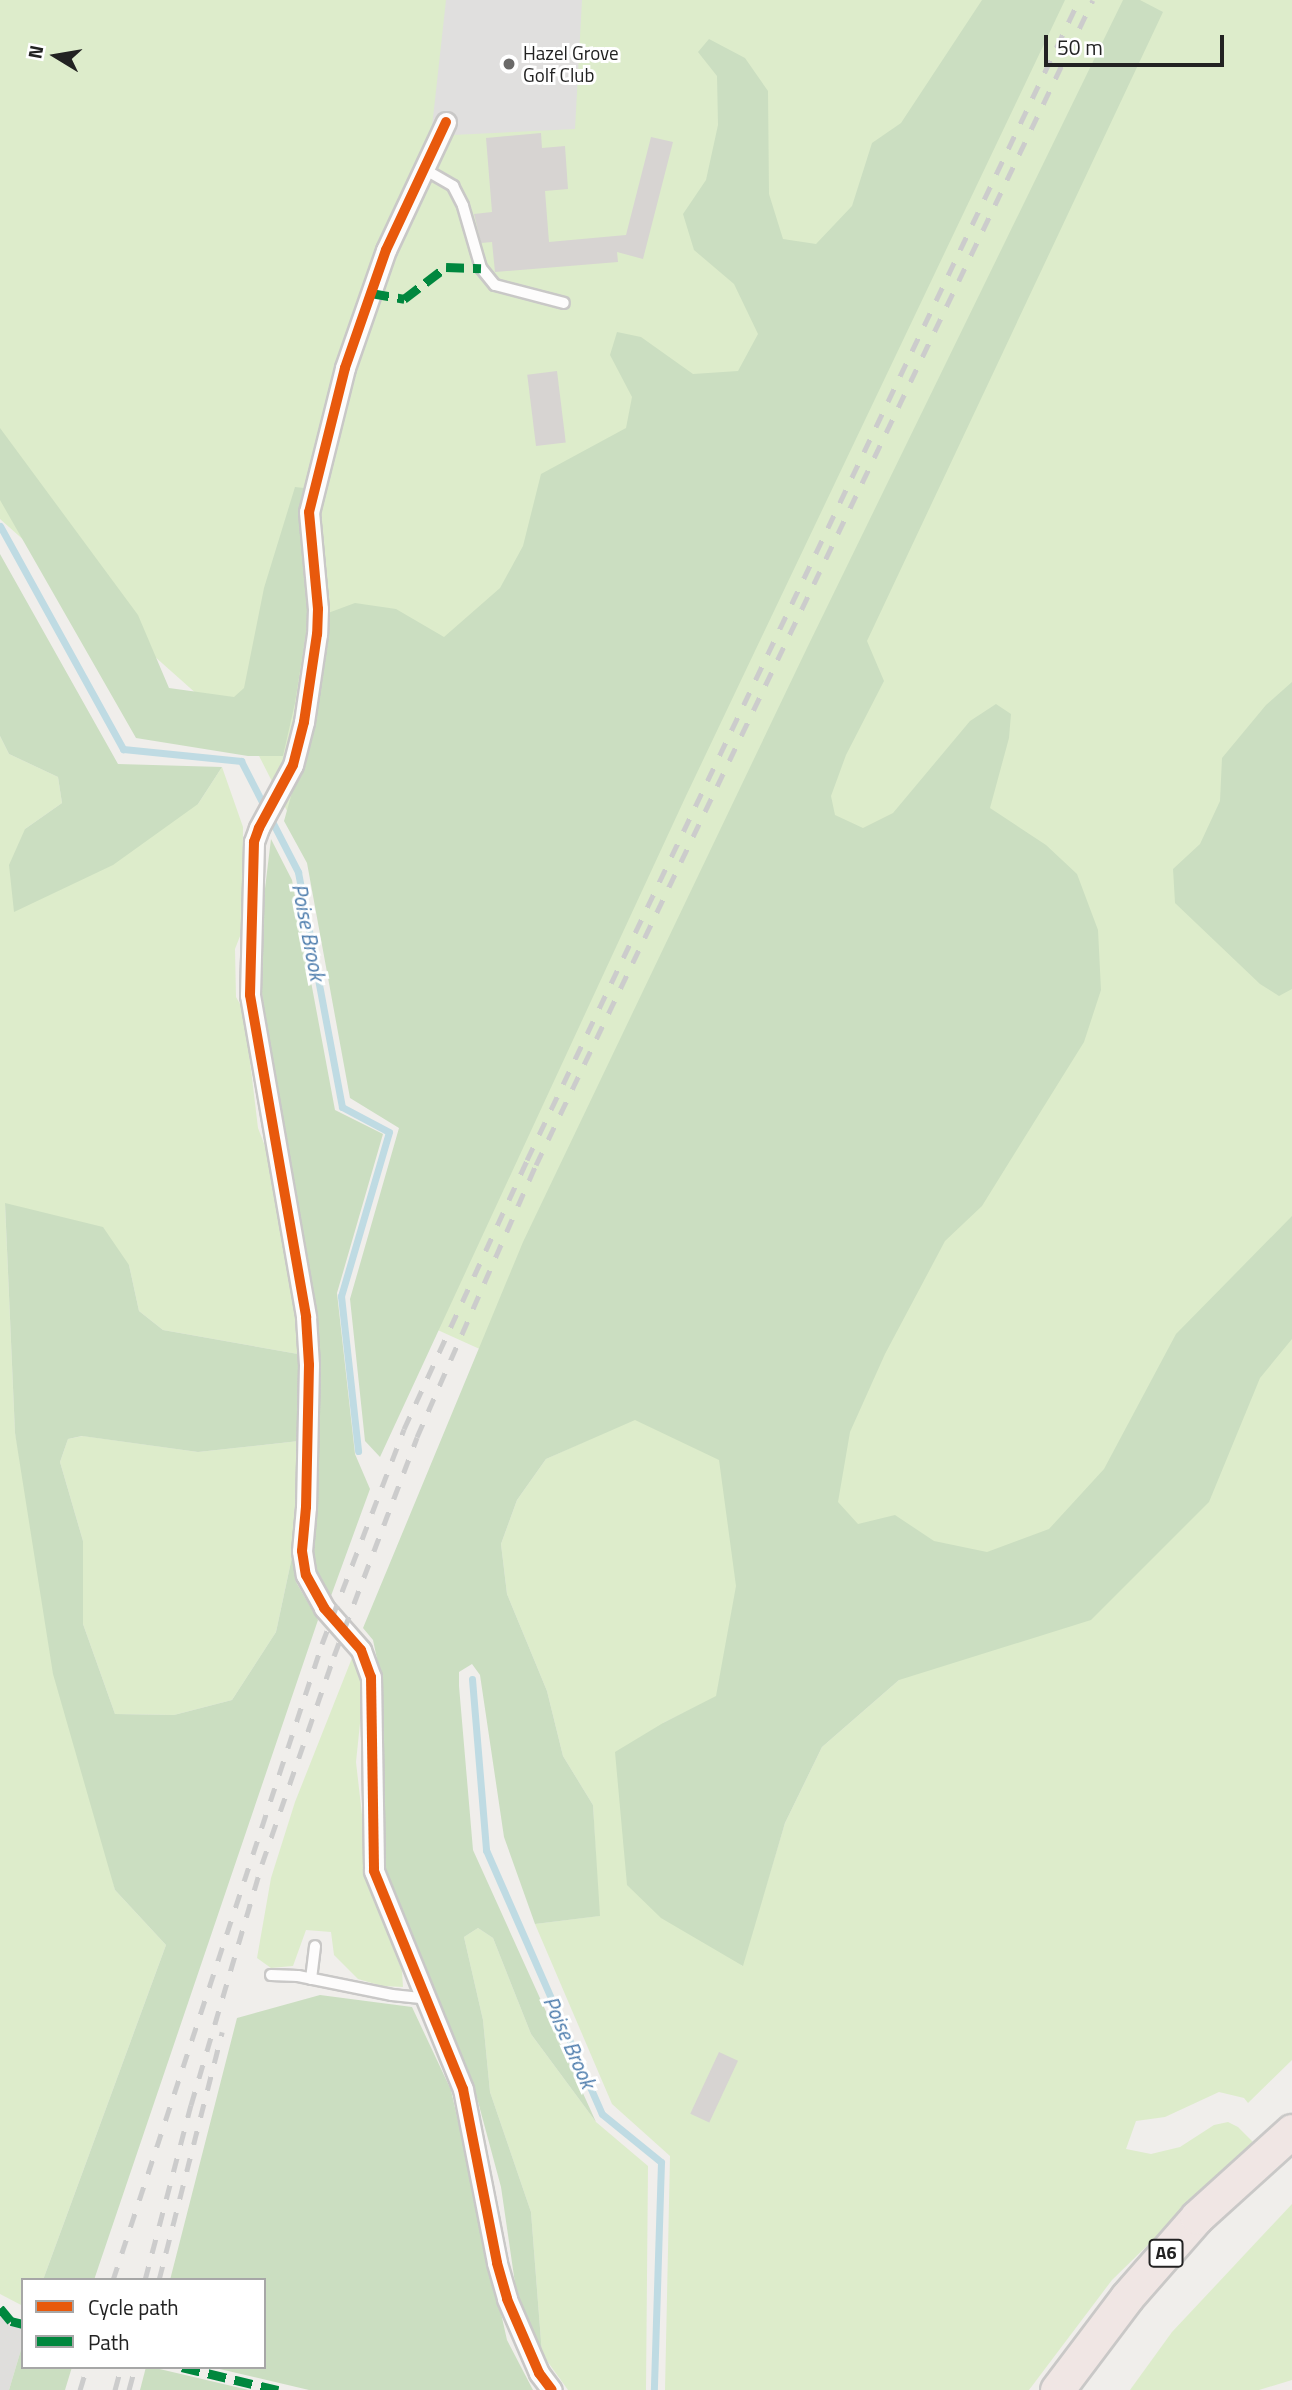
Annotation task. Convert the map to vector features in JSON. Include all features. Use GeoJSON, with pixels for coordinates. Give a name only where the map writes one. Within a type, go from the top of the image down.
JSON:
{"type":"FeatureCollection","features":[{"type":"Feature","properties":{"kind":"highway","name":"A6"},"geometry":{"type":"LineString","coordinates":[[1057,2390],[1127,2297],[1197,2217],[1292,2131]]}},
{"type":"Feature","properties":{"kind":"street"},"geometry":{"type":"LineString","coordinates":[[446,122],[386,250],[345,368],[309,512],[318,609],[317,634],[304,722],[293,765],[258,828],[254,842],[250,995],[306,1317],[309,1366],[306,1507],[302,1551],[306,1575],[324,1608],[361,1650],[371,1677],[373,1871],[423,1998],[463,2089],[496,2263],[507,2299],[539,2373],[552,2390]]}},
{"type":"Feature","properties":{"kind":"lane"},"geometry":{"type":"LineString","coordinates":[[424,169],[453,186],[463,206],[481,268],[495,285],[564,303]]}},
{"type":"Feature","properties":{"kind":"lane"},"geometry":{"type":"LineString","coordinates":[[311,1979],[315,1946]]}},
{"type":"Feature","properties":{"kind":"lane"},"geometry":{"type":"LineString","coordinates":[[271,1975],[423,1998]]}},
{"type":"Feature","properties":{"kind":"shaded area","name":"Hazel Grove Golf Club"},"geometry":{"type":"Polygon","coordinates":[[[446,0],[582,0],[575,129],[431,136],[446,0]]]}},
{"type":"Feature","properties":{"kind":"shaded area"},"geometry":{"type":"Polygon","coordinates":[[[0,2308],[11,2321],[21,2324],[21,2350],[9,2390],[0,2390],[0,2308]]]}},
{"type":"Feature","properties":{"kind":"green space","name":"Hazel Grove Golf Club"},"geometry":{"type":"Polygon","coordinates":[[[0,0],[1292,0],[1292,2060],[1248,2103],[1244,2098],[1219,2092],[1165,2117],[1136,2121],[1126,2149],[1151,2154],[1180,2147],[1214,2125],[1228,2122],[1238,2127],[1253,2142],[1112,2280],[1029,2390],[665,2390],[670,2156],[612,2104],[535,1924],[599,1916],[593,1805],[563,1756],[547,1691],[507,1594],[501,1544],[517,1500],[546,1459],[634,1419],[367,1298],[415,1126],[319,874],[253,744],[0,519],[0,0]],[[899,1680],[716,1697],[663,1723],[742,1966],[785,1823],[822,1747],[899,1680]]]}},
{"type":"Feature","properties":{"kind":"green space"},"geometry":{"type":"Polygon","coordinates":[[[982,0],[1065,0],[685,798],[380,1457],[365,1441],[350,1299],[399,1128],[350,1098],[307,863],[284,821],[313,718],[328,613],[355,603],[396,609],[444,637],[500,588],[523,546],[541,474],[626,428],[632,397],[610,355],[617,332],[641,337],[693,374],[738,371],[758,334],[734,284],[694,250],[683,214],[706,180],[718,125],[717,76],[698,52],[709,39],[745,58],[768,91],[769,194],[783,239],[816,244],[852,206],[872,143],[901,123],[982,0]]]}},
{"type":"Feature","properties":{"kind":"green space"},"geometry":{"type":"Polygon","coordinates":[[[1123,0],[1140,0],[1163,12],[867,641],[884,681],[846,755],[831,796],[835,815],[863,828],[893,813],[970,721],[996,704],[1011,714],[1009,738],[990,808],[1046,845],[1077,874],[1098,930],[1101,990],[1084,1042],[982,1206],[945,1241],[885,1354],[850,1432],[838,1502],[858,1524],[895,1515],[934,1541],[987,1552],[1049,1529],[1104,1469],[1176,1334],[1292,1216],[1292,1339],[1260,1378],[1209,1502],[1091,1620],[899,1680],[822,1747],[785,1823],[743,1966],[661,1918],[627,1885],[615,1752],[716,1696],[736,1586],[719,1460],[635,1420],[546,1459],[517,1500],[501,1544],[507,1594],[547,1691],[563,1756],[593,1805],[600,1916],[535,1924],[504,1837],[480,1675],[472,1664],[459,1672],[473,1850],[596,2122],[531,2034],[493,1938],[478,1928],[464,1937],[483,2020],[490,2092],[531,2212],[542,2354],[516,2290],[501,2187],[473,2083],[418,1948],[390,1891],[382,1862],[378,1804],[381,1678],[373,1640],[363,1628],[523,1242],[807,648],[1123,0]]]}},
{"type":"Feature","properties":{"kind":"green space"},"geometry":{"type":"Polygon","coordinates":[[[0,428],[138,615],[169,688],[234,697],[244,688],[264,588],[295,487],[304,488],[299,514],[309,614],[295,703],[283,756],[248,756],[136,738],[0,500],[0,428]]]}},
{"type":"Feature","properties":{"kind":"green space"},"geometry":{"type":"Polygon","coordinates":[[[0,554],[118,764],[222,767],[198,804],[113,865],[14,912],[9,865],[25,829],[62,803],[58,777],[9,754],[0,736],[0,554]]]}},
{"type":"Feature","properties":{"kind":"green space"},"geometry":{"type":"Polygon","coordinates":[[[1292,682],[1292,989],[1279,996],[1260,984],[1175,903],[1173,869],[1200,844],[1220,801],[1222,758],[1266,705],[1292,682]]]}},
{"type":"Feature","properties":{"kind":"green space"},"geometry":{"type":"Polygon","coordinates":[[[0,736],[9,754],[58,777],[62,803],[25,829],[198,804],[222,767],[243,827],[242,931],[235,949],[236,997],[244,1011],[258,1128],[268,1154],[297,1309],[298,1354],[163,1330],[139,1311],[129,1265],[52,1216],[5,1204],[15,1433],[115,1890],[166,1945],[44,2278],[21,2278],[21,2305],[0,2294],[0,736]]]}},
{"type":"Feature","properties":{"kind":"green space"},"geometry":{"type":"Polygon","coordinates":[[[271,839],[292,880],[335,1110],[383,1134],[337,1293],[355,1454],[370,1489],[331,1596],[321,1585],[311,1554],[320,1353],[280,1132],[262,993],[262,913],[271,839]]]}},
{"type":"Feature","properties":{"kind":"green space"},"geometry":{"type":"Polygon","coordinates":[[[5,1203],[103,1227],[129,1265],[139,1311],[163,1330],[298,1354],[299,1441],[198,1452],[82,1436],[68,1439],[60,1462],[83,1541],[83,1624],[115,1714],[174,1715],[232,1700],[276,1632],[292,1557],[296,1582],[318,1620],[95,2278],[44,2278],[166,1945],[115,1890],[53,1674],[15,1433],[5,1203]]]}},
{"type":"Feature","properties":{"kind":"green space"},"geometry":{"type":"Polygon","coordinates":[[[83,1436],[198,1452],[299,1441],[292,1557],[276,1632],[232,1700],[174,1715],[115,1714],[83,1624],[83,1541],[60,1462],[68,1439],[83,1436]]]}},
{"type":"Feature","properties":{"kind":"green space"},"geometry":{"type":"Polygon","coordinates":[[[352,1658],[365,1675],[356,1762],[370,1885],[402,1971],[403,1987],[382,1986],[358,1979],[334,1955],[331,1932],[306,1930],[293,1966],[271,1968],[257,1958],[271,1878],[295,1802],[352,1658]]]}},
{"type":"Feature","properties":{"kind":"green space"},"geometry":{"type":"Polygon","coordinates":[[[478,1928],[493,1938],[531,2034],[596,2122],[648,2166],[646,2390],[568,2390],[542,2354],[531,2212],[490,2092],[483,2020],[464,1937],[478,1928]]]}},
{"type":"Feature","properties":{"kind":"green space"},"geometry":{"type":"Polygon","coordinates":[[[320,1995],[412,2007],[451,2090],[507,2340],[533,2390],[309,2390],[220,2369],[266,2369],[266,2278],[171,2278],[237,2018],[320,1995]]]}},
{"type":"Feature","properties":{"kind":"green space"},"geometry":{"type":"Polygon","coordinates":[[[1292,2204],[1292,2380],[1259,2390],[1130,2390],[1172,2332],[1292,2204]]]}},
{"type":"Feature","properties":{"kind":"green space"},"geometry":{"type":"Polygon","coordinates":[[[21,2350],[21,2369],[71,2369],[65,2390],[9,2390],[21,2350]]]}},
{"type":"Feature","properties":{"kind":"green space"},"geometry":{"type":"Polygon","coordinates":[[[145,2369],[160,2369],[249,2390],[140,2390],[145,2369]]]}},
{"type":"Feature","properties":{"kind":"building"},"geometry":{"type":"Polygon","coordinates":[[[541,133],[542,148],[565,146],[568,189],[545,191],[549,242],[626,235],[651,137],[673,142],[643,259],[617,252],[618,262],[495,272],[492,242],[481,243],[474,214],[492,212],[486,138],[541,133]]]}},
{"type":"Feature","properties":{"kind":"building"},"geometry":{"type":"Polygon","coordinates":[[[557,371],[566,442],[536,446],[527,375],[557,371]]]}},
{"type":"Feature","properties":{"kind":"building"},"geometry":{"type":"Polygon","coordinates":[[[719,2052],[738,2061],[709,2123],[690,2114],[719,2052]]]}},
{"type":"Feature","properties":{"kind":"waterway","name":"Poise Brook"},"geometry":{"type":"LineString","coordinates":[[0,526],[123,749],[241,761],[298,872],[342,1107],[389,1132],[341,1296],[358,1451]]}},
{"type":"Feature","properties":{"kind":"waterway","name":"Poise Brook"},"geometry":{"type":"LineString","coordinates":[[472,1679],[486,1850],[602,2114],[661,2162],[654,2390]]}},
{"type":"Feature","properties":{"kind":"railway"},"geometry":{"type":"LineString","coordinates":[[114,2278],[322,1644],[404,1429],[527,1160],[1079,0]]}},
{"type":"Feature","properties":{"kind":"railway"},"geometry":{"type":"LineString","coordinates":[[146,2278],[191,2105],[262,1864],[334,1656],[417,1437],[536,1165],[1093,0]]}},
{"type":"Feature","properties":{"kind":"railway"},"geometry":{"type":"LineString","coordinates":[[160,2278],[222,2032]]}},
{"type":"Feature","properties":{"kind":"railway"},"geometry":{"type":"LineString","coordinates":[[80,2390],[86,2369]]}},
{"type":"Feature","properties":{"kind":"railway"},"geometry":{"type":"LineString","coordinates":[[115,2390],[120,2369]]}},
{"type":"Feature","properties":{"kind":"railway"},"geometry":{"type":"LineString","coordinates":[[129,2390],[134,2369]]}},
{"type":"Feature","properties":{"kind":"marked path"},"geometry":{"type":"LineString","coordinates":[[371,293],[404,299],[446,267],[481,268]]}},
{"type":"Feature","properties":{"kind":"marked path"},"geometry":{"type":"LineString","coordinates":[[0,2308],[11,2321],[21,2324]]}},
{"type":"Feature","properties":{"kind":"marked path"},"geometry":{"type":"LineString","coordinates":[[190,2369],[278,2390]]}},
{"type":"Feature","properties":{"kind":"cycle path"},"geometry":{"type":"LineString","coordinates":[[446,122],[386,250],[345,368],[309,512],[318,609],[317,634],[304,722],[293,765],[254,842],[250,995],[306,1317],[309,1365],[306,1507],[302,1551],[306,1575],[324,1608],[361,1650],[371,1677],[374,1871],[463,2089],[497,2263],[507,2299],[539,2373],[552,2390]]}},
{"type":"Feature","properties":{"kind":"place","name":"Hazel Grove Golf Club"},"geometry":{"type":"Point","coordinates":[509,64]}}]}
